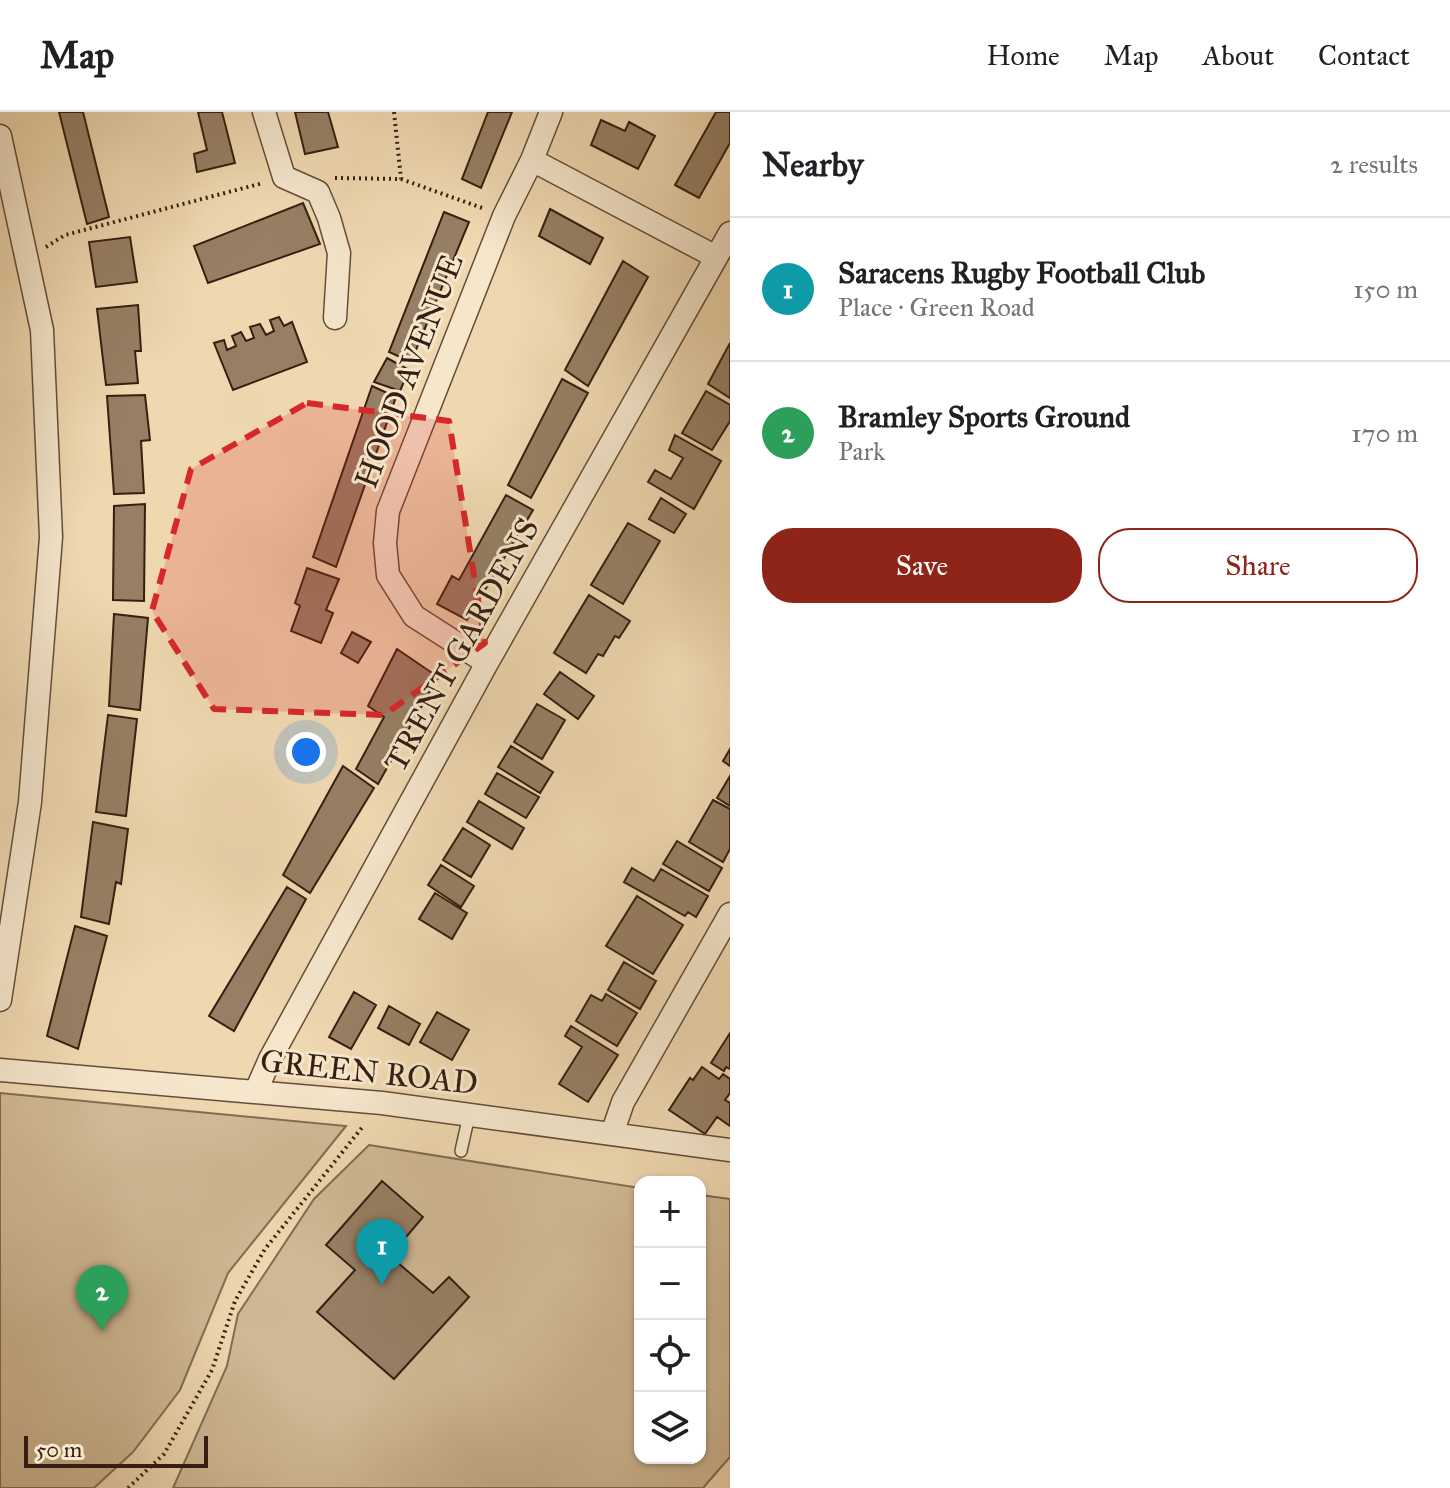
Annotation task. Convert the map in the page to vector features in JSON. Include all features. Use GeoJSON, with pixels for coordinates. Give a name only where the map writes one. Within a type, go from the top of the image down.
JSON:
{"type":"FeatureCollection","features":[{"type":"Feature","properties":{"kind":"street"},"geometry":{"type":"LineString","coordinates":[[264,112],[284,177],[318,192],[329,218],[339,253],[335,318]]}},
{"type":"Feature","properties":{"kind":"street","name":"HOOD AVENUE"},"geometry":{"type":"LineString","coordinates":[[487,663],[414,616],[388,575],[385,543],[388,511],[504,216],[532,160],[551,112]]}},
{"type":"Feature","properties":{"kind":"street"},"geometry":{"type":"LineString","coordinates":[[0,136],[42,330],[51,537],[30,802],[0,1000]]}},
{"type":"Feature","properties":{"kind":"street"},"geometry":{"type":"LineString","coordinates":[[532,160],[716,257]]}},
{"type":"Feature","properties":{"kind":"street","name":"TRENT GARDENS"},"geometry":{"type":"LineString","coordinates":[[256,1091],[277,1045],[487,663],[730,233]]}},
{"type":"Feature","properties":{"kind":"street"},"geometry":{"type":"LineString","coordinates":[[612,1134],[623,1102],[730,914]]}},
{"type":"Feature","properties":{"kind":"street","name":"GREEN ROAD"},"geometry":{"type":"LineString","coordinates":[[0,1070],[382,1103],[730,1150]]}},
{"type":"Feature","properties":{"kind":"lane"},"geometry":{"type":"LineString","coordinates":[[461,1151],[469,1115]]}},
{"type":"Feature","properties":{"kind":"path"},"geometry":{"type":"LineString","coordinates":[[394,112],[401,179]]}},
{"type":"Feature","properties":{"kind":"path"},"geometry":{"type":"LineString","coordinates":[[27,259],[65,235],[284,177]]}},
{"type":"Feature","properties":{"kind":"path"},"geometry":{"type":"LineString","coordinates":[[328,177],[401,179],[504,216]]}},
{"type":"Feature","properties":{"kind":"path"},"geometry":{"type":"LineString","coordinates":[[128,1488],[164,1454],[212,1370],[235,1301],[265,1249],[382,1103]]}},
{"type":"Feature","properties":{"kind":"highlighted area"},"geometry":{"type":"Polygon","coordinates":[[[307,403],[449,421],[485,643],[384,715],[214,709],[152,611],[191,469],[307,403]]]}},
{"type":"Feature","properties":{"kind":"shaded area"},"geometry":{"type":"Polygon","coordinates":[[[0,1093],[346,1126],[228,1273],[180,1390],[133,1452],[94,1488],[0,1488],[0,1093]]]}},
{"type":"Feature","properties":{"kind":"shaded area"},"geometry":{"type":"Polygon","coordinates":[[[369,1145],[634,1187],[634,1464],[706,1464],[706,1196],[730,1199],[730,1457],[703,1488],[173,1488],[227,1366],[238,1314],[314,1199],[369,1145]]]}},
{"type":"Feature","properties":{"kind":"building"},"geometry":{"type":"Polygon","coordinates":[[[59,112],[83,112],[109,217],[87,224],[59,112]]]}},
{"type":"Feature","properties":{"kind":"building"},"geometry":{"type":"Polygon","coordinates":[[[198,112],[222,112],[235,163],[197,172],[194,154],[207,150],[198,112]]]}},
{"type":"Feature","properties":{"kind":"building"},"geometry":{"type":"Polygon","coordinates":[[[295,112],[328,112],[338,147],[305,154],[295,112]]]}},
{"type":"Feature","properties":{"kind":"building"},"geometry":{"type":"Polygon","coordinates":[[[488,112],[512,112],[481,188],[462,179],[488,112]]]}},
{"type":"Feature","properties":{"kind":"building"},"geometry":{"type":"Polygon","coordinates":[[[716,112],[730,112],[730,143],[699,198],[675,185],[716,112]]]}},
{"type":"Feature","properties":{"kind":"building"},"geometry":{"type":"Polygon","coordinates":[[[601,120],[625,131],[629,122],[655,136],[638,169],[591,145],[601,120]]]}},
{"type":"Feature","properties":{"kind":"building"},"geometry":{"type":"Polygon","coordinates":[[[303,203],[320,244],[208,283],[194,246],[303,203]]]}},
{"type":"Feature","properties":{"kind":"building"},"geometry":{"type":"Polygon","coordinates":[[[550,209],[603,238],[590,264],[539,236],[550,209]]]}},
{"type":"Feature","properties":{"kind":"building"},"geometry":{"type":"Polygon","coordinates":[[[444,212],[469,222],[411,362],[389,352],[444,212]]]}},
{"type":"Feature","properties":{"kind":"building"},"geometry":{"type":"Polygon","coordinates":[[[130,237],[137,282],[96,287],[89,242],[130,237]]]}},
{"type":"Feature","properties":{"kind":"building"},"geometry":{"type":"Polygon","coordinates":[[[623,261],[648,277],[588,386],[565,370],[623,261]]]}},
{"type":"Feature","properties":{"kind":"building"},"geometry":{"type":"Polygon","coordinates":[[[138,305],[141,351],[135,351],[138,383],[106,385],[97,309],[138,305]]]}},
{"type":"Feature","properties":{"kind":"building"},"geometry":{"type":"Polygon","coordinates":[[[279,317],[284,326],[292,322],[307,362],[233,390],[214,343],[224,340],[227,350],[236,346],[232,336],[241,332],[246,341],[254,338],[250,327],[260,324],[266,335],[274,331],[270,320],[279,317]]]}},
{"type":"Feature","properties":{"kind":"building"},"geometry":{"type":"Polygon","coordinates":[[[730,343],[730,398],[708,384],[730,343]]]}},
{"type":"Feature","properties":{"kind":"building"},"geometry":{"type":"Polygon","coordinates":[[[387,358],[409,370],[400,391],[374,382],[387,358]]]}},
{"type":"Feature","properties":{"kind":"building"},"geometry":{"type":"Polygon","coordinates":[[[562,379],[588,393],[531,498],[508,485],[562,379]]]}},
{"type":"Feature","properties":{"kind":"building"},"geometry":{"type":"Polygon","coordinates":[[[372,386],[396,397],[336,567],[313,557],[372,386]]]}},
{"type":"Feature","properties":{"kind":"building"},"geometry":{"type":"Polygon","coordinates":[[[706,391],[730,405],[730,421],[712,450],[682,433],[706,391]]]}},
{"type":"Feature","properties":{"kind":"building"},"geometry":{"type":"Polygon","coordinates":[[[145,395],[150,440],[141,441],[144,493],[114,494],[107,396],[145,395]]]}},
{"type":"Feature","properties":{"kind":"building"},"geometry":{"type":"Polygon","coordinates":[[[675,435],[721,461],[694,509],[648,482],[655,470],[671,479],[683,458],[669,450],[675,435]]]}},
{"type":"Feature","properties":{"kind":"building"},"geometry":{"type":"Polygon","coordinates":[[[506,495],[533,510],[467,620],[437,604],[452,576],[459,580],[506,495]]]}},
{"type":"Feature","properties":{"kind":"building"},"geometry":{"type":"Polygon","coordinates":[[[661,498],[686,514],[674,533],[649,519],[661,498]]]}},
{"type":"Feature","properties":{"kind":"building"},"geometry":{"type":"Polygon","coordinates":[[[145,504],[144,601],[113,600],[114,506],[145,504]]]}},
{"type":"Feature","properties":{"kind":"building"},"geometry":{"type":"Polygon","coordinates":[[[628,523],[660,541],[623,604],[591,585],[628,523]]]}},
{"type":"Feature","properties":{"kind":"building"},"geometry":{"type":"Polygon","coordinates":[[[307,568],[339,579],[326,610],[333,613],[321,643],[291,631],[300,606],[295,603],[307,568]]]}},
{"type":"Feature","properties":{"kind":"building"},"geometry":{"type":"Polygon","coordinates":[[[589,595],[630,621],[619,638],[615,636],[603,656],[598,654],[586,673],[554,653],[589,595]]]}},
{"type":"Feature","properties":{"kind":"building"},"geometry":{"type":"Polygon","coordinates":[[[114,614],[148,618],[140,710],[109,706],[114,614]]]}},
{"type":"Feature","properties":{"kind":"building"},"geometry":{"type":"Polygon","coordinates":[[[352,632],[371,642],[358,663],[341,653],[352,632]]]}},
{"type":"Feature","properties":{"kind":"building"},"geometry":{"type":"Polygon","coordinates":[[[397,649],[438,677],[378,784],[356,769],[384,717],[368,706],[397,649]]]}},
{"type":"Feature","properties":{"kind":"building"},"geometry":{"type":"Polygon","coordinates":[[[560,672],[594,696],[578,719],[544,694],[560,672]]]}},
{"type":"Feature","properties":{"kind":"building"},"geometry":{"type":"Polygon","coordinates":[[[537,704],[565,720],[542,759],[514,742],[537,704]]]}},
{"type":"Feature","properties":{"kind":"building"},"geometry":{"type":"Polygon","coordinates":[[[108,715],[137,719],[126,816],[96,812],[108,715]]]}},
{"type":"Feature","properties":{"kind":"building"},"geometry":{"type":"Polygon","coordinates":[[[511,746],[553,772],[540,793],[498,767],[511,746]]]}},
{"type":"Feature","properties":{"kind":"building"},"geometry":{"type":"Polygon","coordinates":[[[730,749],[730,766],[723,761],[730,749]]]}},
{"type":"Feature","properties":{"kind":"building"},"geometry":{"type":"Polygon","coordinates":[[[343,766],[374,788],[310,893],[283,875],[343,766]]]}},
{"type":"Feature","properties":{"kind":"building"},"geometry":{"type":"Polygon","coordinates":[[[497,773],[539,797],[526,818],[485,794],[497,773]]]}},
{"type":"Feature","properties":{"kind":"building"},"geometry":{"type":"Polygon","coordinates":[[[730,776],[730,806],[717,798],[730,776]]]}},
{"type":"Feature","properties":{"kind":"building"},"geometry":{"type":"Polygon","coordinates":[[[713,800],[730,809],[730,849],[723,862],[689,842],[713,800]]]}},
{"type":"Feature","properties":{"kind":"building"},"geometry":{"type":"Polygon","coordinates":[[[479,801],[524,828],[512,849],[467,822],[479,801]]]}},
{"type":"Feature","properties":{"kind":"building"},"geometry":{"type":"Polygon","coordinates":[[[93,822],[128,829],[121,884],[116,882],[109,924],[81,917],[93,822]]]}},
{"type":"Feature","properties":{"kind":"building"},"geometry":{"type":"Polygon","coordinates":[[[463,828],[490,845],[471,877],[443,860],[463,828]]]}},
{"type":"Feature","properties":{"kind":"building"},"geometry":{"type":"Polygon","coordinates":[[[677,841],[722,868],[709,891],[663,864],[677,841]]]}},
{"type":"Feature","properties":{"kind":"building"},"geometry":{"type":"Polygon","coordinates":[[[441,865],[474,886],[461,907],[428,885],[441,865]]]}},
{"type":"Feature","properties":{"kind":"building"},"geometry":{"type":"Polygon","coordinates":[[[632,868],[654,881],[661,869],[708,896],[696,917],[688,912],[685,916],[624,882],[632,868]]]}},
{"type":"Feature","properties":{"kind":"building"},"geometry":{"type":"Polygon","coordinates":[[[287,887],[306,899],[234,1031],[209,1016],[287,887]]]}},
{"type":"Feature","properties":{"kind":"building"},"geometry":{"type":"Polygon","coordinates":[[[435,893],[467,913],[452,939],[419,919],[435,893]]]}},
{"type":"Feature","properties":{"kind":"building"},"geometry":{"type":"Polygon","coordinates":[[[637,896],[683,925],[653,974],[606,946],[637,896]]]}},
{"type":"Feature","properties":{"kind":"building"},"geometry":{"type":"Polygon","coordinates":[[[75,926],[107,936],[78,1049],[47,1036],[75,926]]]}},
{"type":"Feature","properties":{"kind":"building"},"geometry":{"type":"Polygon","coordinates":[[[624,962],[656,981],[640,1009],[608,990],[624,962]]]}},
{"type":"Feature","properties":{"kind":"building"},"geometry":{"type":"Polygon","coordinates":[[[354,992],[376,1005],[351,1049],[329,1037],[354,992]]]}},
{"type":"Feature","properties":{"kind":"building"},"geometry":{"type":"Polygon","coordinates":[[[606,994],[637,1013],[617,1046],[576,1021],[591,995],[602,1001],[606,994]]]}},
{"type":"Feature","properties":{"kind":"building"},"geometry":{"type":"Polygon","coordinates":[[[389,1006],[420,1024],[409,1045],[378,1028],[389,1006]]]}},
{"type":"Feature","properties":{"kind":"building"},"geometry":{"type":"Polygon","coordinates":[[[437,1012],[469,1030],[452,1060],[420,1042],[437,1012]]]}},
{"type":"Feature","properties":{"kind":"building"},"geometry":{"type":"Polygon","coordinates":[[[571,1026],[618,1055],[588,1102],[559,1084],[582,1047],[565,1036],[571,1026]]]}},
{"type":"Feature","properties":{"kind":"building"},"geometry":{"type":"Polygon","coordinates":[[[730,1033],[730,1069],[726,1067],[724,1071],[711,1063],[730,1033]]]}},
{"type":"Feature","properties":{"kind":"building"},"geometry":{"type":"Polygon","coordinates":[[[702,1067],[719,1079],[723,1074],[730,1079],[730,1093],[725,1100],[730,1103],[730,1126],[717,1117],[705,1134],[669,1110],[690,1078],[693,1080],[702,1067]]]}},
{"type":"Feature","properties":{"kind":"building"},"geometry":{"type":"Polygon","coordinates":[[[382,1181],[423,1217],[390,1256],[433,1293],[449,1277],[469,1297],[394,1379],[317,1312],[355,1270],[326,1245],[382,1181]]]}},
{"type":"Feature","properties":{"kind":"place","name":"Saracens Rugby Football Club"},"geometry":{"type":"Point","coordinates":[382,1285]}},
{"type":"Feature","properties":{"kind":"place","name":"Bramley Sports Ground"},"geometry":{"type":"Point","coordinates":[102,1331]}}]}
